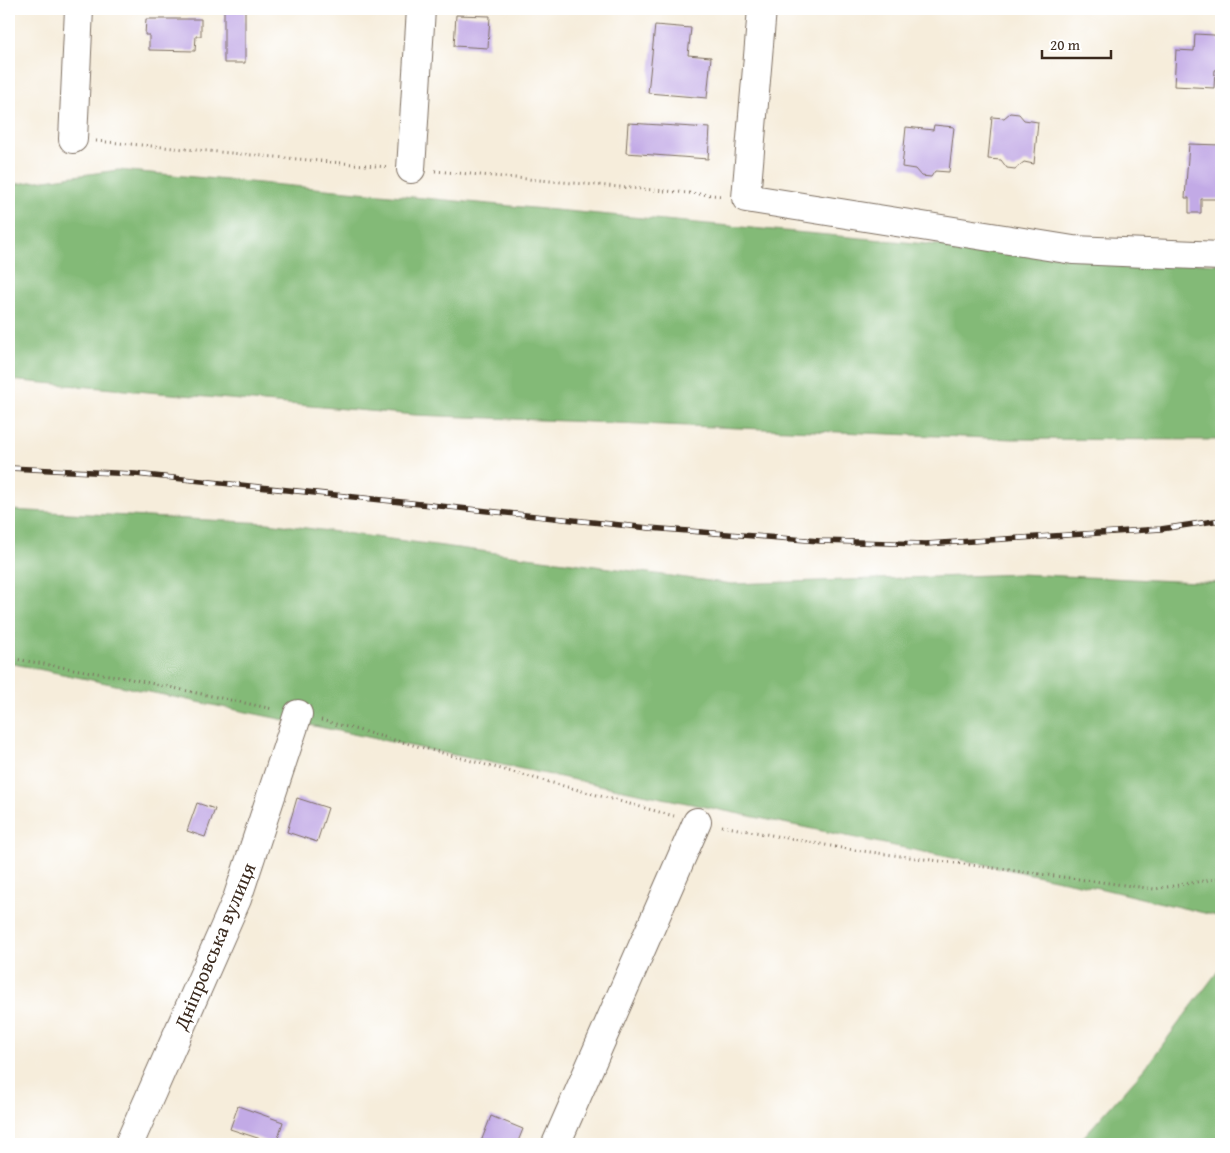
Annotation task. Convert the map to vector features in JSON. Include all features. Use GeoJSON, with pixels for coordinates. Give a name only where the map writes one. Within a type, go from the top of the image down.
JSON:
{"type":"FeatureCollection","features":[{"type":"Feature","properties":{"kind":"street"},"geometry":{"type":"LineString","coordinates":[[73,139],[79,9]]}},
{"type":"Feature","properties":{"kind":"street"},"geometry":{"type":"LineString","coordinates":[[412,169],[421,9]]}},
{"type":"Feature","properties":{"kind":"street"},"geometry":{"type":"LineString","coordinates":[[762,9],[746,198],[1073,250],[1221,256]]}},
{"type":"Feature","properties":{"kind":"street","name":"Дніпровська вулиця"},"geometry":{"type":"LineString","coordinates":[[129,1144],[238,899],[298,714]]}},
{"type":"Feature","properties":{"kind":"street"},"geometry":{"type":"LineString","coordinates":[[556,1144],[697,822]]}},
{"type":"Feature","properties":{"kind":"path"},"geometry":{"type":"LineString","coordinates":[[9,658],[126,678],[298,714],[697,822],[847,848],[1155,889],[1221,878]]}},
{"type":"Feature","properties":{"kind":"green space"},"geometry":{"type":"Polygon","coordinates":[[[118,170],[1079,258],[1221,264],[1221,440],[1013,439],[415,415],[9,380],[9,185],[118,170]]]}},
{"type":"Feature","properties":{"kind":"green space"},"geometry":{"type":"Polygon","coordinates":[[[9,510],[268,523],[732,584],[1019,574],[1221,583],[1221,917],[1103,889],[9,663],[9,510]]]}},
{"type":"Feature","properties":{"kind":"green space"},"geometry":{"type":"Polygon","coordinates":[[[1221,967],[1221,1144],[1077,1144],[1145,1068],[1221,967]]]}},
{"type":"Feature","properties":{"kind":"building"},"geometry":{"type":"Polygon","coordinates":[[[224,10],[245,10],[245,63],[224,63],[224,10]]]}},
{"type":"Feature","properties":{"kind":"building"},"geometry":{"type":"Polygon","coordinates":[[[456,15],[490,16],[488,48],[454,46],[456,15]]]}},
{"type":"Feature","properties":{"kind":"building"},"geometry":{"type":"Polygon","coordinates":[[[146,19],[201,19],[201,36],[196,36],[195,51],[149,50],[149,35],[145,35],[146,19]]]}},
{"type":"Feature","properties":{"kind":"building"},"geometry":{"type":"Polygon","coordinates":[[[655,25],[691,28],[688,55],[711,57],[707,98],[648,93],[655,25]]]}},
{"type":"Feature","properties":{"kind":"building"},"geometry":{"type":"Polygon","coordinates":[[[1195,34],[1214,35],[1221,43],[1221,69],[1215,70],[1214,88],[1174,86],[1176,50],[1194,51],[1195,34]]]}},
{"type":"Feature","properties":{"kind":"building"},"geometry":{"type":"Polygon","coordinates":[[[1010,113],[1019,114],[1024,120],[1038,122],[1034,164],[1024,162],[1015,169],[1007,168],[1001,160],[988,159],[992,117],[1004,118],[1010,113]]]}},
{"type":"Feature","properties":{"kind":"building"},"geometry":{"type":"Polygon","coordinates":[[[628,123],[710,128],[708,159],[626,153],[628,123]]]}},
{"type":"Feature","properties":{"kind":"building"},"geometry":{"type":"Polygon","coordinates":[[[934,125],[954,127],[949,172],[935,171],[931,177],[921,176],[915,169],[902,167],[906,127],[933,130],[934,125]]]}},
{"type":"Feature","properties":{"kind":"building"},"geometry":{"type":"Polygon","coordinates":[[[1189,144],[1221,145],[1221,199],[1201,199],[1201,213],[1189,213],[1189,198],[1185,198],[1189,144]]]}},
{"type":"Feature","properties":{"kind":"building"},"geometry":{"type":"Polygon","coordinates":[[[297,798],[328,808],[317,842],[287,832],[297,798]]]}},
{"type":"Feature","properties":{"kind":"building"},"geometry":{"type":"Polygon","coordinates":[[[197,803],[215,809],[205,837],[187,831],[197,803]]]}},
{"type":"Feature","properties":{"kind":"building"},"geometry":{"type":"Polygon","coordinates":[[[238,1106],[283,1122],[276,1144],[230,1129],[238,1106]]]}},
{"type":"Feature","properties":{"kind":"building"},"geometry":{"type":"Polygon","coordinates":[[[491,1116],[523,1129],[517,1144],[480,1144],[491,1116]]]}},
{"type":"Feature","properties":{"kind":"railway"},"geometry":{"type":"LineString","coordinates":[[9,468],[135,474],[649,528],[820,541],[926,544],[1161,529],[1221,520]]}}]}
